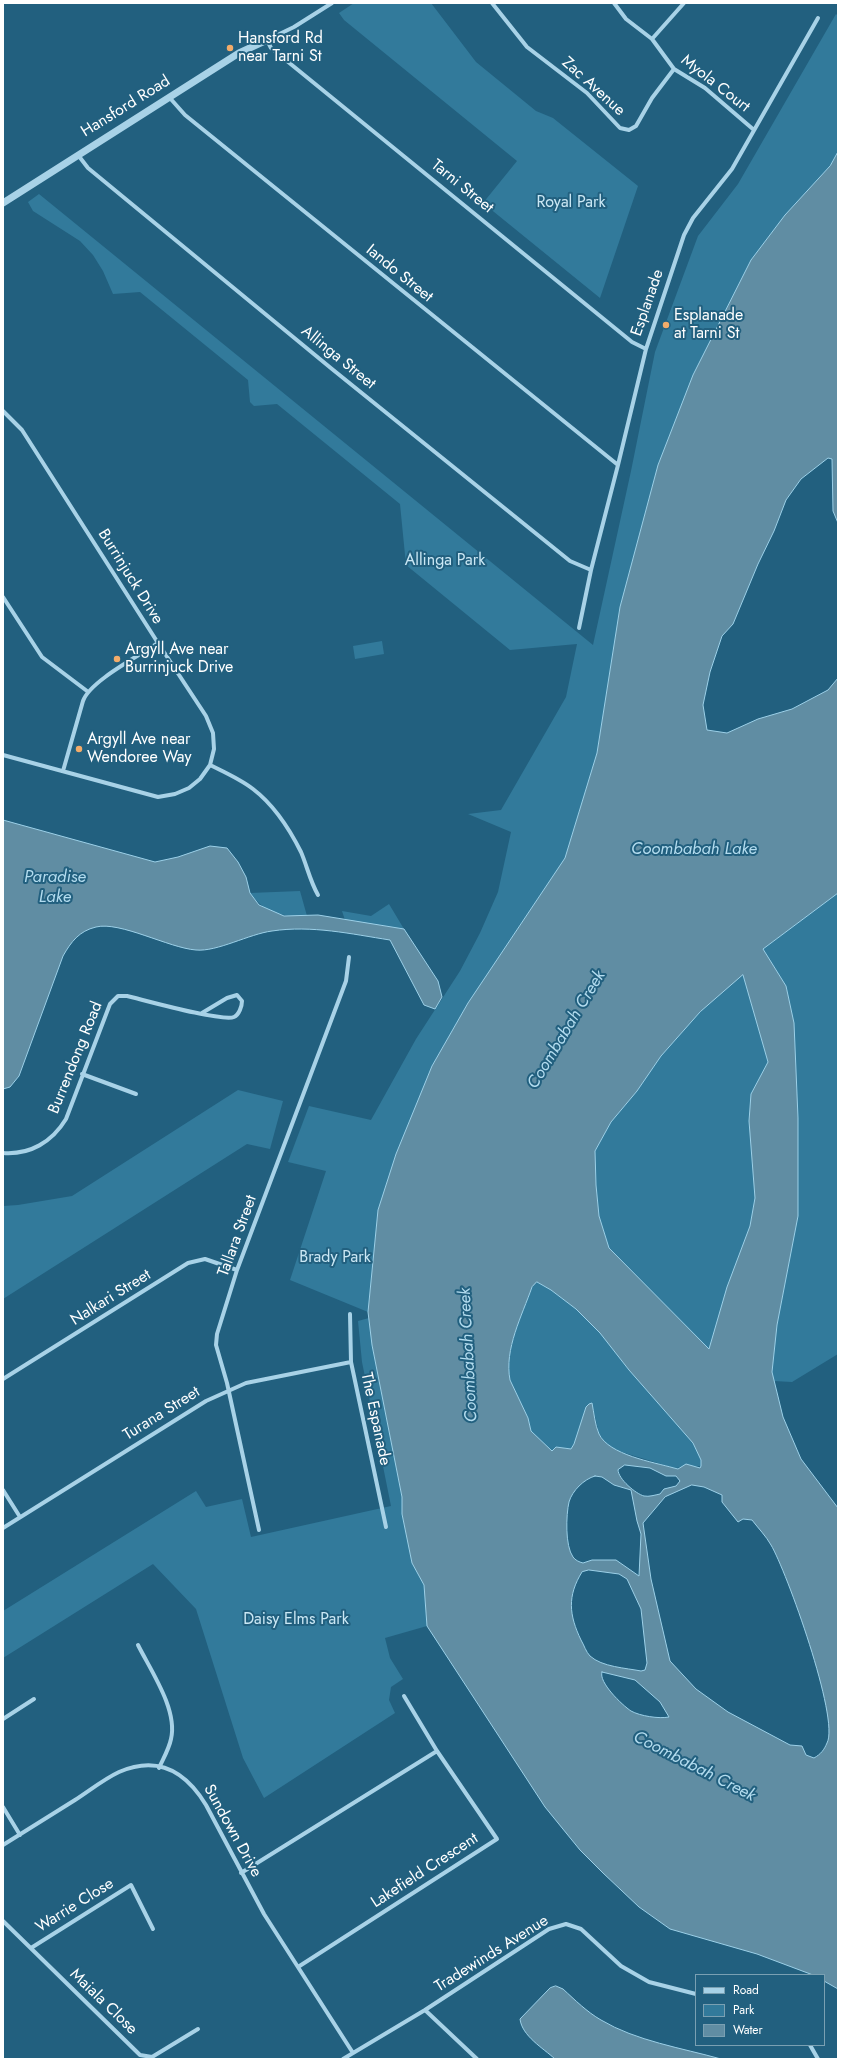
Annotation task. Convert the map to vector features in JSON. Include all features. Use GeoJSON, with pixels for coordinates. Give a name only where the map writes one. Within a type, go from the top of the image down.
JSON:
{"type":"FeatureCollection","features":[{"type":"Feature","properties":{"kind":"street"},"geometry":{"type":"LineString","coordinates":[[267,40],[294,27],[332,3]]}},
{"type":"Feature","properties":{"kind":"street","name":"Zac Avenue"},"geometry":{"type":"LineString","coordinates":[[492,3],[527,47],[587,93],[620,128],[629,130],[636,126],[652,98],[674,69]]}},
{"type":"Feature","properties":{"kind":"street","name":"Myola Court"},"geometry":{"type":"LineString","coordinates":[[614,3],[626,19],[652,39],[674,69],[705,88],[754,130]]}},
{"type":"Feature","properties":{"kind":"street"},"geometry":{"type":"LineString","coordinates":[[652,39],[684,3]]}},
{"type":"Feature","properties":{"kind":"street","name":"Esplanade"},"geometry":{"type":"LineString","coordinates":[[579,628],[591,570],[646,349],[688,226],[726,178],[818,18]]}},
{"type":"Feature","properties":{"kind":"street","name":"Hansford Road"},"geometry":{"type":"LineString","coordinates":[[3,203],[239,53],[267,40]]}},
{"type":"Feature","properties":{"kind":"street","name":"Tarni Street"},"geometry":{"type":"LineString","coordinates":[[267,40],[275,51],[632,342],[646,349]]}},
{"type":"Feature","properties":{"kind":"street","name":"Iando Street"},"geometry":{"type":"LineString","coordinates":[[169,97],[185,115],[618,465]]}},
{"type":"Feature","properties":{"kind":"street","name":"Allinga Street"},"geometry":{"type":"LineString","coordinates":[[78,155],[88,168],[332,369],[570,561],[591,570]]}},
{"type":"Feature","properties":{"kind":"street","name":"Burrinjuck Drive"},"geometry":{"type":"LineString","coordinates":[[3,411],[22,430],[158,644],[206,716],[213,733],[214,749],[210,765]]}},
{"type":"Feature","properties":{"kind":"street"},"geometry":{"type":"LineString","coordinates":[[3,597],[42,657],[87,691]]}},
{"type":"Feature","properties":{"kind":"street"},"geometry":{"type":"LineString","coordinates":[[63,771],[87,691],[158,644]]}},
{"type":"Feature","properties":{"kind":"street"},"geometry":{"type":"LineString","coordinates":[[3,755],[158,797],[175,794],[188,788],[200,779],[210,765],[252,788],[271,805],[287,826],[302,853],[310,880],[318,895]]}},
{"type":"Feature","properties":{"kind":"street","name":"Tallara Street"},"geometry":{"type":"LineString","coordinates":[[260,1530],[228,1390],[216,1345],[217,1334],[237,1270],[346,981],[349,957]]}},
{"type":"Feature","properties":{"kind":"street","name":"Burrendong Road"},"geometry":{"type":"LineString","coordinates":[[3,1153],[22,1153],[34,1149],[46,1142],[58,1132],[66,1119],[110,1004],[118,996],[127,996],[202,1013],[234,1017],[238,1013],[242,1001],[237,995],[231,996],[202,1013]]}},
{"type":"Feature","properties":{"kind":"street"},"geometry":{"type":"LineString","coordinates":[[82,1074],[136,1094]]}},
{"type":"Feature","properties":{"kind":"street","name":"Nalkari Street"},"geometry":{"type":"LineString","coordinates":[[3,1379],[188,1263],[205,1259],[237,1270]]}},
{"type":"Feature","properties":{"kind":"street","name":"The Espanade"},"geometry":{"type":"LineString","coordinates":[[350,1314],[351,1362],[386,1527]]}},
{"type":"Feature","properties":{"kind":"street","name":"Turana Street"},"geometry":{"type":"LineString","coordinates":[[3,1528],[206,1401],[228,1390],[246,1383],[351,1362]]}},
{"type":"Feature","properties":{"kind":"street"},"geometry":{"type":"LineString","coordinates":[[3,1490],[20,1517]]}},
{"type":"Feature","properties":{"kind":"street"},"geometry":{"type":"LineString","coordinates":[[138,1645],[170,1712],[172,1724],[171,1739],[160,1768]]}},
{"type":"Feature","properties":{"kind":"street","name":"Lakefield Crescent"},"geometry":{"type":"LineString","coordinates":[[298,1967],[496,1839],[437,1751],[404,1696]]}},
{"type":"Feature","properties":{"kind":"street"},"geometry":{"type":"LineString","coordinates":[[3,1719],[34,1699]]}},
{"type":"Feature","properties":{"kind":"street"},"geometry":{"type":"LineString","coordinates":[[241,1872],[437,1751]]}},
{"type":"Feature","properties":{"kind":"street","name":"Sundown Drive"},"geometry":{"type":"LineString","coordinates":[[3,1845],[118,1772],[147,1764],[169,1770],[186,1779],[197,1791],[264,1914],[353,2053]]}},
{"type":"Feature","properties":{"kind":"street"},"geometry":{"type":"LineString","coordinates":[[3,1807],[20,1835]]}},
{"type":"Feature","properties":{"kind":"street","name":"Warrie Close"},"geometry":{"type":"LineString","coordinates":[[31,1948],[131,1885],[153,1929]]}},
{"type":"Feature","properties":{"kind":"street","name":"Maiala Close"},"geometry":{"type":"LineString","coordinates":[[3,1921],[140,2055],[152,2057],[198,2029]]}},
{"type":"Feature","properties":{"kind":"street","name":"Tradewinds Avenue"},"geometry":{"type":"LineString","coordinates":[[343,2059],[425,2010],[549,1929],[566,1924],[581,1929],[621,1966],[649,1982],[695,1994]]}},
{"type":"Feature","properties":{"kind":"street"},"geometry":{"type":"LineString","coordinates":[[425,2010],[477,2059]]}},
{"type":"Feature","properties":{"kind":"street"},"geometry":{"type":"LineString","coordinates":[[811,2046],[818,2059]]}},
{"type":"Feature","properties":{"kind":"green space","name":"Royal Park"},"geometry":{"type":"Polygon","coordinates":[[[354,3],[431,3],[476,62],[536,111],[553,118],[638,186],[600,298],[483,203],[517,161],[344,20],[339,13],[354,3]]]}},
{"type":"Feature","properties":{"kind":"green space"},"geometry":{"type":"Polygon","coordinates":[[[836,14],[838,16],[838,152],[830,166],[785,215],[751,260],[693,375],[658,465],[620,607],[597,753],[565,858],[468,1003],[432,1066],[378,1210],[368,1312],[290,1280],[326,1171],[288,1162],[309,1106],[371,1120],[416,1039],[460,971],[480,933],[498,892],[511,832],[468,814],[501,810],[566,697],[577,644],[510,650],[406,565],[400,504],[277,404],[254,406],[250,402],[248,380],[140,292],[113,294],[103,271],[93,255],[80,241],[33,211],[28,202],[39,194],[593,645],[655,352],[698,236],[738,184],[836,14]]]}},
{"type":"Feature","properties":{"kind":"green space"},"geometry":{"type":"Polygon","coordinates":[[[382,641],[384,654],[355,659],[353,646],[382,641]]]}},
{"type":"Feature","properties":{"kind":"green space"},"geometry":{"type":"Polygon","coordinates":[[[300,891],[307,916],[289,916],[275,913],[262,906],[250,893],[300,891]]]}},
{"type":"Feature","properties":{"kind":"green space"},"geometry":{"type":"Polygon","coordinates":[[[838,893],[838,1354],[792,1382],[774,1381],[772,1372],[777,1325],[798,1216],[798,1118],[794,1023],[786,986],[763,949],[838,893]]]}},
{"type":"Feature","properties":{"kind":"green space"},"geometry":{"type":"Polygon","coordinates":[[[389,904],[404,929],[345,920],[342,911],[371,916],[389,904]]]}},
{"type":"Feature","properties":{"kind":"green space"},"geometry":{"type":"Polygon","coordinates":[[[743,975],[768,1062],[751,1094],[749,1121],[755,1198],[750,1226],[709,1349],[609,1248],[599,1216],[595,1151],[611,1122],[637,1091],[661,1056],[700,1012],[743,975]]]}},
{"type":"Feature","properties":{"kind":"green space"},"geometry":{"type":"Polygon","coordinates":[[[238,1090],[283,1101],[270,1149],[247,1144],[3,1299],[3,1206],[72,1196],[238,1090]]]}},
{"type":"Feature","properties":{"kind":"green space"},"geometry":{"type":"Polygon","coordinates":[[[537,1282],[551,1290],[576,1309],[600,1333],[629,1370],[693,1443],[701,1460],[702,1466],[674,1468],[618,1451],[607,1445],[599,1434],[592,1403],[586,1407],[571,1449],[556,1447],[552,1451],[531,1431],[528,1418],[510,1380],[509,1368],[515,1333],[532,1287],[537,1282]]]}},
{"type":"Feature","properties":{"kind":"green space","name":"Daisy Elms Park"},"geometry":{"type":"Polygon","coordinates":[[[369,1318],[372,1345],[402,1497],[402,1514],[412,1563],[424,1585],[427,1626],[385,1638],[390,1658],[403,1679],[391,1687],[389,1700],[395,1713],[264,1798],[243,1758],[196,1609],[153,1564],[3,1658],[3,1611],[196,1491],[206,1507],[242,1499],[251,1537],[391,1506],[362,1362],[358,1321],[369,1318]]]}},
{"type":"Feature","properties":{"kind":"water","name":"Coombabah Lake"},"geometry":{"type":"Polygon","coordinates":[[[838,152],[838,523],[833,511],[832,459],[828,458],[801,479],[786,500],[733,624],[722,636],[710,672],[703,705],[707,730],[727,733],[758,719],[792,709],[828,690],[838,678],[838,893],[763,949],[786,986],[794,1023],[798,1118],[798,1216],[777,1325],[772,1372],[783,1417],[801,1459],[838,1508],[838,1989],[825,1982],[825,1974],[810,1974],[757,1954],[670,1929],[639,1907],[603,1873],[580,1850],[545,1807],[427,1626],[424,1585],[412,1563],[402,1514],[402,1497],[372,1345],[368,1312],[378,1210],[396,1154],[432,1066],[468,1003],[565,858],[597,753],[620,607],[658,465],[693,375],[751,260],[785,215],[830,166],[838,152]],[[743,975],[700,1012],[661,1056],[637,1091],[611,1122],[595,1151],[599,1216],[609,1248],[709,1349],[727,1287],[750,1226],[755,1198],[749,1121],[751,1094],[768,1062],[743,975]],[[537,1282],[532,1287],[515,1333],[509,1368],[510,1380],[528,1418],[531,1431],[552,1451],[556,1447],[571,1449],[586,1407],[592,1403],[599,1434],[604,1441],[612,1447],[632,1457],[678,1469],[686,1464],[700,1468],[701,1460],[693,1443],[629,1370],[600,1333],[576,1309],[551,1290],[537,1282]],[[625,1465],[618,1470],[624,1482],[644,1496],[660,1494],[664,1489],[676,1486],[680,1481],[676,1476],[666,1476],[650,1468],[625,1465]],[[595,1476],[579,1486],[569,1502],[567,1538],[570,1552],[577,1561],[583,1563],[592,1560],[616,1560],[639,1576],[641,1534],[631,1490],[614,1485],[602,1477],[595,1476]],[[692,1485],[665,1497],[643,1523],[651,1579],[670,1661],[696,1689],[728,1712],[790,1745],[802,1746],[806,1755],[814,1758],[819,1755],[827,1743],[829,1729],[826,1705],[810,1644],[799,1612],[771,1545],[752,1520],[743,1519],[738,1522],[722,1502],[722,1495],[704,1487],[692,1485]],[[589,1570],[582,1572],[574,1589],[571,1606],[577,1631],[590,1656],[607,1665],[641,1671],[645,1670],[647,1663],[641,1609],[627,1579],[619,1574],[589,1570]],[[602,1672],[602,1676],[607,1687],[622,1704],[631,1711],[650,1717],[669,1717],[660,1702],[635,1680],[602,1672]]]}},
{"type":"Feature","properties":{"kind":"water","name":"Paradise Lake"},"geometry":{"type":"Polygon","coordinates":[[[3,820],[155,862],[178,857],[210,846],[227,848],[238,862],[246,877],[250,893],[259,905],[284,916],[318,915],[404,929],[438,981],[442,997],[435,1009],[424,1005],[390,940],[331,931],[287,929],[263,933],[223,946],[196,950],[172,945],[118,928],[106,926],[96,927],[80,934],[69,946],[63,956],[19,1076],[10,1087],[3,1089],[3,820]]]}},
{"type":"Feature","properties":{"kind":"water"},"geometry":{"type":"Polygon","coordinates":[[[556,1986],[563,1989],[581,2006],[601,2020],[615,2027],[644,2039],[721,2059],[555,2059],[529,2036],[520,2019],[550,1988],[556,1986]]]}},
{"type":"Feature","properties":{"kind":"place","name":"Hansford Rd near Tarni St"},"geometry":{"type":"Point","coordinates":[230,48]}},
{"type":"Feature","properties":{"kind":"place","name":"Esplanade at Tarni St"},"geometry":{"type":"Point","coordinates":[666,325]}},
{"type":"Feature","properties":{"kind":"place","name":"Argyll Ave near Burrinjuck Drive"},"geometry":{"type":"Point","coordinates":[117,659]}},
{"type":"Feature","properties":{"kind":"place","name":"Argyll Ave near Wendoree Way"},"geometry":{"type":"Point","coordinates":[79,749]}},
{"type":"Feature","properties":{"kind":"park label","name":"Allinga Park"},"geometry":{"type":"Point","coordinates":[445,561]}},
{"type":"Feature","properties":{"kind":"park label","name":"Brady Park"},"geometry":{"type":"Point","coordinates":[335,1258]}},
{"type":"Feature","properties":{"kind":"water label","name":"Coombabah Creek"},"geometry":{"type":"Point","coordinates":[567,1030]}},
{"type":"Feature","properties":{"kind":"water label","name":"Coombabah Creek"},"geometry":{"type":"Point","coordinates":[469,1355]}},
{"type":"Feature","properties":{"kind":"water label","name":"Coombabah Creek"},"geometry":{"type":"Point","coordinates":[694,1767]}}]}
